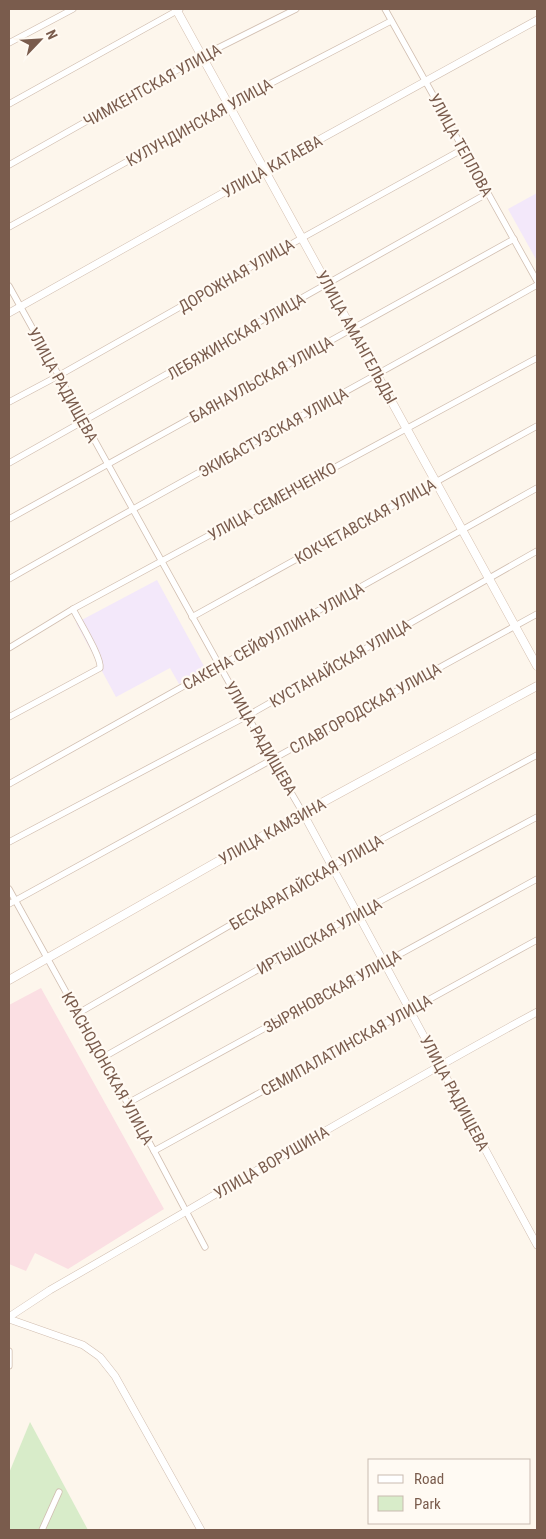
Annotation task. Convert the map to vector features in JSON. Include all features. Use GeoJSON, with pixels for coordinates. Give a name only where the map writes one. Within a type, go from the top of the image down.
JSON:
{"type":"FeatureCollection","features":[{"type":"Feature","properties":{"kind":"main road","name":"УЛИЦА АМАНГЕЛЬДЫ"},"geometry":{"type":"LineString","coordinates":[[178,9],[264,170],[537,666]]}},
{"type":"Feature","properties":{"kind":"main road","name":"УЛИЦА КАМЗИНА"},"geometry":{"type":"LineString","coordinates":[[9,980],[303,813],[537,686]]}},
{"type":"Feature","properties":{"kind":"street"},"geometry":{"type":"LineString","coordinates":[[9,43],[73,9]]}},
{"type":"Feature","properties":{"kind":"street"},"geometry":{"type":"LineString","coordinates":[[9,104],[178,9]]}},
{"type":"Feature","properties":{"kind":"street","name":"ЧИМКЕНТСКАЯ УЛИЦА"},"geometry":{"type":"LineString","coordinates":[[9,165],[202,56],[296,9]]}},
{"type":"Feature","properties":{"kind":"street","name":"УЛИЦА ТЕПЛОВА"},"geometry":{"type":"LineString","coordinates":[[385,9],[537,281]]}},
{"type":"Feature","properties":{"kind":"street","name":"УЛИЦА КАТАЕВА"},"geometry":{"type":"LineString","coordinates":[[9,313],[537,20]]}},
{"type":"Feature","properties":{"kind":"street","name":"КУЛУНДИНСКАЯ УЛИЦА"},"geometry":{"type":"LineString","coordinates":[[9,227],[229,105],[391,21]]}},
{"type":"Feature","properties":{"kind":"street","name":"ДОРОЖНАЯ УЛИЦА"},"geometry":{"type":"LineString","coordinates":[[9,402],[463,149]]}},
{"type":"Feature","properties":{"kind":"street","name":"ЛЕБЯЖИНСКАЯ УЛИЦА"},"geometry":{"type":"LineString","coordinates":[[9,463],[488,193]]}},
{"type":"Feature","properties":{"kind":"street","name":"БАЯНАУЛЬСКАЯ УЛИЦА"},"geometry":{"type":"LineString","coordinates":[[9,519],[514,239]]}},
{"type":"Feature","properties":{"kind":"street","name":"ЭКИБАСТУЗСКАЯ УЛИЦА"},"geometry":{"type":"LineString","coordinates":[[9,579],[537,285]]}},
{"type":"Feature","properties":{"kind":"street","name":"УЛИЦА РАДИЩЕВА"},"geometry":{"type":"LineString","coordinates":[[9,286],[247,716],[303,813],[537,1245]]}},
{"type":"Feature","properties":{"kind":"street","name":"УЛИЦА СЕМЕНЧЕНКО"},"geometry":{"type":"LineString","coordinates":[[9,648],[73,609],[537,358]]}},
{"type":"Feature","properties":{"kind":"street","name":"КОКЧЕТАВСКАЯ УЛИЦА"},"geometry":{"type":"LineString","coordinates":[[192,617],[537,426]]}},
{"type":"Feature","properties":{"kind":"street","name":"САКЕНА СЕЙФУЛЛИНА УЛИЦА"},"geometry":{"type":"LineString","coordinates":[[9,784],[537,488]]}},
{"type":"Feature","properties":{"kind":"street","name":"КУСТАНАЙСКАЯ УЛИЦА"},"geometry":{"type":"LineString","coordinates":[[9,842],[247,716],[537,551]]}},
{"type":"Feature","properties":{"kind":"street"},"geometry":{"type":"LineString","coordinates":[[9,717],[100,668],[101,665],[73,609]]}},
{"type":"Feature","properties":{"kind":"street","name":"СЛАВГОРОДСКАЯ УЛИЦА"},"geometry":{"type":"LineString","coordinates":[[9,904],[537,614]]}},
{"type":"Feature","properties":{"kind":"street","name":"БЕСКАРАГАЙСКАЯ УЛИЦА"},"geometry":{"type":"LineString","coordinates":[[77,1014],[332,866],[537,755]]}},
{"type":"Feature","properties":{"kind":"street","name":"ИРТЫШСКАЯ УЛИЦА"},"geometry":{"type":"LineString","coordinates":[[102,1058],[358,913],[537,817]]}},
{"type":"Feature","properties":{"kind":"street","name":"ЗЫРЯНОВСКАЯ УЛИЦА"},"geometry":{"type":"LineString","coordinates":[[128,1104],[537,879]]}},
{"type":"Feature","properties":{"kind":"street","name":"КРАСНОДОНСКАЯ УЛИЦА"},"geometry":{"type":"LineString","coordinates":[[9,889],[205,1247]]}},
{"type":"Feature","properties":{"kind":"street","name":"СЕМИПАЛАТИНСКАЯ УЛИЦА"},"geometry":{"type":"LineString","coordinates":[[154,1151],[537,940]]}},
{"type":"Feature","properties":{"kind":"street","name":"УЛИЦА ВОРУШИНА"},"geometry":{"type":"LineString","coordinates":[[9,1318],[50,1290],[440,1065],[537,1012]]}},
{"type":"Feature","properties":{"kind":"street"},"geometry":{"type":"LineString","coordinates":[[9,1318],[83,1345],[100,1357],[115,1376],[201,1530]]}},
{"type":"Feature","properties":{"kind":"street"},"geometry":{"type":"LineString","coordinates":[[9,1351],[9,1366]]}},
{"type":"Feature","properties":{"kind":"street"},"geometry":{"type":"LineString","coordinates":[[42,1530],[59,1492]]}},
{"type":"Feature","properties":{"kind":"shaded area"},"geometry":{"type":"Polygon","coordinates":[[[537,193],[537,261],[508,209],[537,193]]]}},
{"type":"Feature","properties":{"kind":"shaded area"},"geometry":{"type":"Polygon","coordinates":[[[157,580],[206,670],[179,684],[170,668],[116,697],[76,623],[157,580]]]}},
{"type":"Feature","properties":{"kind":"shaded area"},"geometry":{"type":"Polygon","coordinates":[[[41,988],[164,1209],[68,1269],[35,1253],[26,1271],[9,1264],[9,1005],[41,988]]]}},
{"type":"Feature","properties":{"kind":"green space"},"geometry":{"type":"Polygon","coordinates":[[[30,1422],[88,1530],[9,1530],[9,1473],[30,1422]]]}}]}
